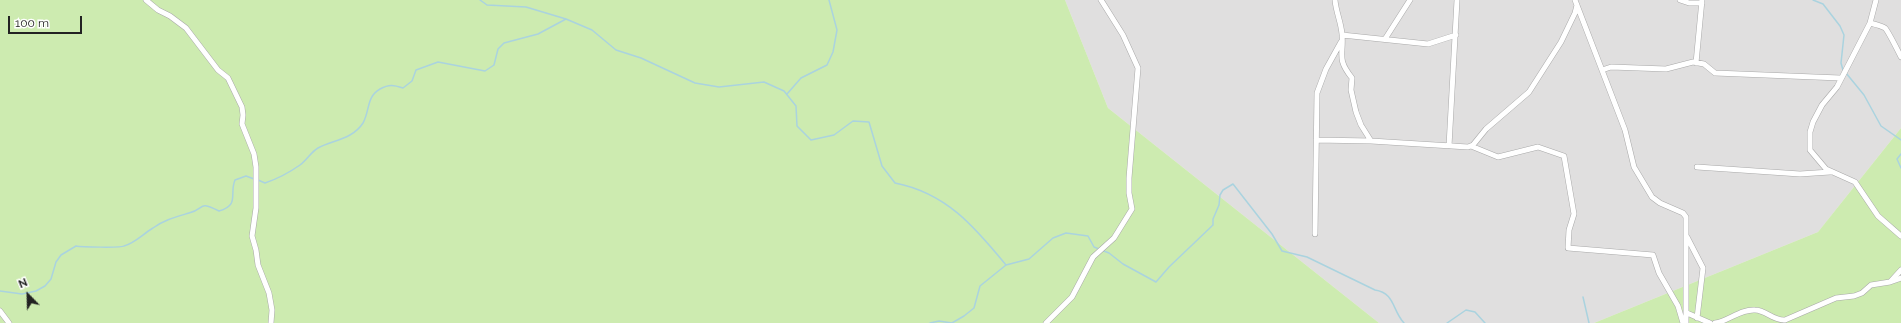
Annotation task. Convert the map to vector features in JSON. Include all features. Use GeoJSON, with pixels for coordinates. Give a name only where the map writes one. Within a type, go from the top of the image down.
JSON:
{"type":"FeatureCollection","features":[{"type":"Feature","properties":{"kind":"street"},"geometry":{"type":"LineString","coordinates":[[146,0],[158,10],[170,16],[186,28],[218,70],[228,78],[242,107],[244,115],[242,124],[254,154],[256,167],[256,208],[252,236],[258,265],[269,293],[272,310],[271,323]]}},
{"type":"Feature","properties":{"kind":"street"},"geometry":{"type":"LineString","coordinates":[[1046,323],[1072,297],[1092,257],[1108,245],[1114,238],[1132,209],[1129,193],[1129,178],[1138,68],[1123,35],[1101,0]]}},
{"type":"Feature","properties":{"kind":"street"},"geometry":{"type":"LineString","coordinates":[[1335,0],[1342,37],[1343,66],[1352,78],[1351,90],[1356,112],[1361,125],[1371,141]]}},
{"type":"Feature","properties":{"kind":"street"},"geometry":{"type":"LineString","coordinates":[[1385,38],[1410,0]]}},
{"type":"Feature","properties":{"kind":"street"},"geometry":{"type":"LineString","coordinates":[[1449,146],[1457,0]]}},
{"type":"Feature","properties":{"kind":"street"},"geometry":{"type":"LineString","coordinates":[[1680,0],[1689,3],[1702,1],[1696,63]]}},
{"type":"Feature","properties":{"kind":"street"},"geometry":{"type":"LineString","coordinates":[[1876,0],[1870,22],[1834,92],[1822,105],[1810,132],[1811,153],[1826,169],[1855,182],[1878,216],[1900,232]]}},
{"type":"Feature","properties":{"kind":"street"},"geometry":{"type":"LineString","coordinates":[[1576,2],[1625,130],[1634,167],[1652,197],[1685,214],[1686,323]]}},
{"type":"Feature","properties":{"kind":"street"},"geometry":{"type":"LineString","coordinates":[[1471,146],[1486,129],[1529,92],[1561,42],[1575,14],[1576,2]]}},
{"type":"Feature","properties":{"kind":"street"},"geometry":{"type":"LineString","coordinates":[[1870,22],[1884,27],[1891,37],[1893,44],[1901,58]]}},
{"type":"Feature","properties":{"kind":"street"},"geometry":{"type":"LineString","coordinates":[[1342,37],[1385,38],[1428,44],[1456,35]]}},
{"type":"Feature","properties":{"kind":"street"},"geometry":{"type":"LineString","coordinates":[[1315,234],[1316,107],[1319,86],[1330,59],[1342,37]]}},
{"type":"Feature","properties":{"kind":"street"},"geometry":{"type":"LineString","coordinates":[[1602,70],[1611,67],[1666,69],[1688,62],[1704,64],[1715,73],[1840,78]]}},
{"type":"Feature","properties":{"kind":"street"},"geometry":{"type":"LineString","coordinates":[[1316,140],[1471,146],[1498,157],[1538,147],[1564,156],[1574,214],[1569,230],[1568,248],[1653,255],[1659,273],[1678,306],[1683,323]]}},
{"type":"Feature","properties":{"kind":"street"},"geometry":{"type":"LineString","coordinates":[[1697,167],[1800,174],[1831,172]]}},
{"type":"Feature","properties":{"kind":"street"},"geometry":{"type":"LineString","coordinates":[[1686,236],[1703,268],[1698,318]]}},
{"type":"Feature","properties":{"kind":"street"},"geometry":{"type":"LineString","coordinates":[[1890,282],[1901,270]]}},
{"type":"Feature","properties":{"kind":"street"},"geometry":{"type":"LineString","coordinates":[[1715,323],[1742,312],[1754,310],[1763,312],[1778,320],[1784,320],[1836,298],[1854,296],[1862,293],[1871,285],[1890,282],[1901,278]]}},
{"type":"Feature","properties":{"kind":"street"},"geometry":{"type":"LineString","coordinates":[[0,312],[9,323]]}},
{"type":"Feature","properties":{"kind":"street"},"geometry":{"type":"LineString","coordinates":[[1687,313],[1710,323]]}},
{"type":"Feature","properties":{"kind":"shaded area"},"geometry":{"type":"Polygon","coordinates":[[[1065,0],[1901,0],[1901,128],[1818,232],[1594,323],[1379,323],[1108,108],[1065,0]]]}},
{"type":"Feature","properties":{"kind":"green space"},"geometry":{"type":"Polygon","coordinates":[[[0,0],[1065,0],[1108,108],[1379,323],[0,323],[0,0]]]}},
{"type":"Feature","properties":{"kind":"green space"},"geometry":{"type":"Polygon","coordinates":[[[1901,128],[1901,323],[1594,323],[1818,232],[1901,128]]]}},
{"type":"Feature","properties":{"kind":"waterway"},"geometry":{"type":"LineString","coordinates":[[480,0],[487,5],[526,7],[566,19],[592,30],[616,50],[641,58],[695,83],[719,87],[764,82],[784,91],[796,106],[797,126],[811,140],[834,135],[853,121],[869,122],[882,166],[895,183],[913,188],[929,195],[958,213],[982,237],[1006,265],[1029,259],[1053,238],[1066,233],[1088,236],[1094,247],[1109,253],[1123,264],[1156,282],[1169,267],[1213,225],[1213,219],[1219,205],[1220,195],[1223,190],[1233,184],[1272,234],[1282,251],[1307,257],[1381,292],[1390,298],[1404,323]]}},
{"type":"Feature","properties":{"kind":"waterway"},"geometry":{"type":"LineString","coordinates":[[787,94],[801,78],[827,65],[833,52],[837,30],[829,0]]}},
{"type":"Feature","properties":{"kind":"waterway"},"geometry":{"type":"LineString","coordinates":[[1813,0],[1823,4],[1840,26],[1844,35],[1841,63],[1843,70]]}},
{"type":"Feature","properties":{"kind":"waterway"},"geometry":{"type":"LineString","coordinates":[[258,180],[265,183],[288,173],[305,161],[318,148],[353,133],[363,123],[372,96],[383,87],[394,86],[403,88],[412,81],[416,70],[438,62],[485,71],[494,65],[498,49],[504,43],[538,34],[566,19]]}},
{"type":"Feature","properties":{"kind":"waterway"},"geometry":{"type":"LineString","coordinates":[[1846,73],[1864,95],[1881,126],[1901,140]]}},
{"type":"Feature","properties":{"kind":"waterway"},"geometry":{"type":"LineString","coordinates":[[1901,154],[1897,159],[1901,168]]}},
{"type":"Feature","properties":{"kind":"waterway"},"geometry":{"type":"LineString","coordinates":[[0,291],[22,294],[36,291],[45,286],[51,279],[56,262],[61,255],[76,246],[121,247],[135,241],[161,223],[194,211],[202,206],[207,206],[219,211],[225,209],[230,206],[232,202],[233,185],[235,180],[246,176],[254,179]]}},
{"type":"Feature","properties":{"kind":"waterway"},"geometry":{"type":"LineString","coordinates":[[930,323],[939,321],[952,323],[964,316],[974,308],[980,286],[1006,265]]}},
{"type":"Feature","properties":{"kind":"waterway"},"geometry":{"type":"LineString","coordinates":[[1583,297],[1589,323]]}},
{"type":"Feature","properties":{"kind":"waterway"},"geometry":{"type":"LineString","coordinates":[[1447,323],[1466,310],[1475,312],[1485,323]]}}]}
